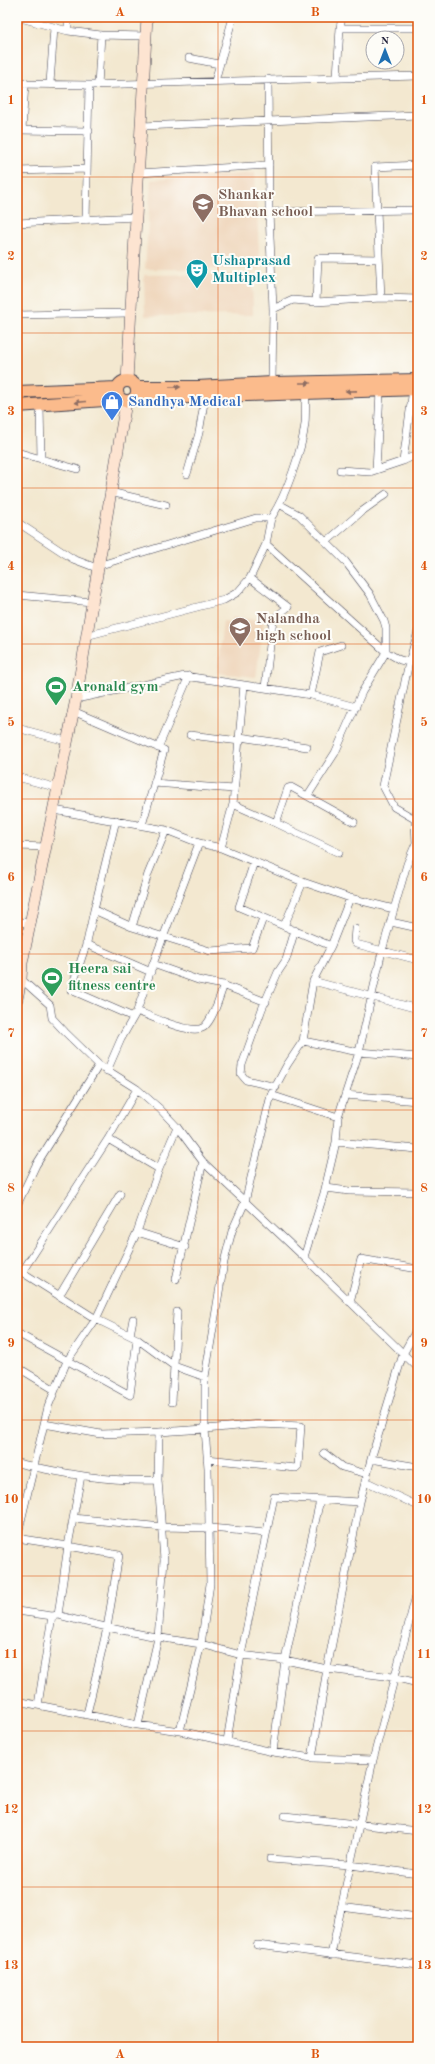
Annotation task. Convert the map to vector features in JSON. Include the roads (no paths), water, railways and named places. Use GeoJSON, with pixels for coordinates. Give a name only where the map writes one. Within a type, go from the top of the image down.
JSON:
{"type":"FeatureCollection","features":[{"type":"Feature","properties":{"kind":"main road"},"geometry":{"type":"LineString","coordinates":[[17,406],[40,405],[127,393],[272,383],[416,386]]}},
{"type":"Feature","properties":{"kind":"main road"},"geometry":{"type":"LineString","coordinates":[[17,392],[127,393],[204,397],[380,391],[416,386]]}},
{"type":"Feature","properties":{"kind":"street"},"geometry":{"type":"LineString","coordinates":[[18,17],[68,31],[102,35],[146,36]]}},
{"type":"Feature","properties":{"kind":"street"},"geometry":{"type":"LineString","coordinates":[[68,17],[68,31]]}},
{"type":"Feature","properties":{"kind":"street"},"geometry":{"type":"LineString","coordinates":[[17,998],[21,979],[22,963],[47,847],[66,741],[69,737],[76,699],[127,393],[130,313],[147,17]]}},
{"type":"Feature","properties":{"kind":"street"},"geometry":{"type":"LineString","coordinates":[[215,80],[233,17]]}},
{"type":"Feature","properties":{"kind":"street"},"geometry":{"type":"LineString","coordinates":[[337,77],[342,17]]}},
{"type":"Feature","properties":{"kind":"street"},"geometry":{"type":"LineString","coordinates":[[50,83],[54,28]]}},
{"type":"Feature","properties":{"kind":"street"},"geometry":{"type":"LineString","coordinates":[[340,28],[418,28]]}},
{"type":"Feature","properties":{"kind":"street"},"geometry":{"type":"LineString","coordinates":[[98,85],[102,35]]}},
{"type":"Feature","properties":{"kind":"street"},"geometry":{"type":"LineString","coordinates":[[189,58],[220,64]]}},
{"type":"Feature","properties":{"kind":"street"},"geometry":{"type":"LineString","coordinates":[[17,84],[50,83],[98,85],[215,80],[418,76]]}},
{"type":"Feature","properties":{"kind":"street"},"geometry":{"type":"LineString","coordinates":[[268,79],[269,212],[273,309],[272,383]]}},
{"type":"Feature","properties":{"kind":"street"},"geometry":{"type":"LineString","coordinates":[[25,83],[19,130],[89,131]]}},
{"type":"Feature","properties":{"kind":"street"},"geometry":{"type":"LineString","coordinates":[[86,220],[89,85]]}},
{"type":"Feature","properties":{"kind":"street"},"geometry":{"type":"LineString","coordinates":[[141,126],[418,115]]}},
{"type":"Feature","properties":{"kind":"street"},"geometry":{"type":"LineString","coordinates":[[139,174],[269,165]]}},
{"type":"Feature","properties":{"kind":"street"},"geometry":{"type":"LineString","coordinates":[[381,298],[376,166],[418,165]]}},
{"type":"Feature","properties":{"kind":"street"},"geometry":{"type":"LineString","coordinates":[[17,171],[87,169]]}},
{"type":"Feature","properties":{"kind":"street"},"geometry":{"type":"LineString","coordinates":[[269,212],[418,210]]}},
{"type":"Feature","properties":{"kind":"street"},"geometry":{"type":"LineString","coordinates":[[17,223],[136,217]]}},
{"type":"Feature","properties":{"kind":"street"},"geometry":{"type":"LineString","coordinates":[[316,302],[318,258],[379,259]]}},
{"type":"Feature","properties":{"kind":"street"},"geometry":{"type":"LineString","coordinates":[[273,309],[293,300],[316,302],[381,298],[418,299]]}},
{"type":"Feature","properties":{"kind":"street"},"geometry":{"type":"LineString","coordinates":[[17,315],[130,313]]}},
{"type":"Feature","properties":{"kind":"street"},"geometry":{"type":"LineString","coordinates":[[403,461],[416,386]]}},
{"type":"Feature","properties":{"kind":"street"},"geometry":{"type":"LineString","coordinates":[[376,470],[380,391]]}},
{"type":"Feature","properties":{"kind":"street"},"geometry":{"type":"LineString","coordinates":[[86,636],[224,600],[238,592],[250,578],[266,544],[271,518],[279,504],[300,448],[305,424],[306,393]]}},
{"type":"Feature","properties":{"kind":"street"},"geometry":{"type":"LineString","coordinates":[[187,474],[199,433],[204,397]]}},
{"type":"Feature","properties":{"kind":"street"},"geometry":{"type":"LineString","coordinates":[[40,405],[42,459]]}},
{"type":"Feature","properties":{"kind":"street"},"geometry":{"type":"LineString","coordinates":[[17,452],[77,469]]}},
{"type":"Feature","properties":{"kind":"street"},"geometry":{"type":"LineString","coordinates":[[340,470],[367,472],[403,461],[418,454]]}},
{"type":"Feature","properties":{"kind":"street"},"geometry":{"type":"LineString","coordinates":[[110,492],[166,504]]}},
{"type":"Feature","properties":{"kind":"street"},"geometry":{"type":"LineString","coordinates":[[326,542],[361,512],[386,494]]}},
{"type":"Feature","properties":{"kind":"street"},"geometry":{"type":"LineString","coordinates":[[279,504],[298,514],[345,560],[370,594],[386,624],[386,652],[362,692],[335,753],[308,795]]}},
{"type":"Feature","properties":{"kind":"street"},"geometry":{"type":"LineString","coordinates":[[17,522],[73,559],[94,567],[256,518],[271,518]]}},
{"type":"Feature","properties":{"kind":"street"},"geometry":{"type":"LineString","coordinates":[[266,544],[386,652],[400,660],[409,662]]}},
{"type":"Feature","properties":{"kind":"street"},"geometry":{"type":"LineString","coordinates":[[250,578],[288,606],[273,619],[265,688]]}},
{"type":"Feature","properties":{"kind":"street"},"geometry":{"type":"LineString","coordinates":[[17,595],[92,602]]}},
{"type":"Feature","properties":{"kind":"street"},"geometry":{"type":"LineString","coordinates":[[416,821],[394,807],[383,786],[409,662],[418,632]]}},
{"type":"Feature","properties":{"kind":"street"},"geometry":{"type":"LineString","coordinates":[[311,695],[320,652],[341,645]]}},
{"type":"Feature","properties":{"kind":"street"},"geometry":{"type":"LineString","coordinates":[[76,699],[189,676],[311,695],[356,707]]}},
{"type":"Feature","properties":{"kind":"street"},"geometry":{"type":"LineString","coordinates":[[158,748],[189,676]]}},
{"type":"Feature","properties":{"kind":"street"},"geometry":{"type":"LineString","coordinates":[[221,848],[233,804],[244,685]]}},
{"type":"Feature","properties":{"kind":"street"},"geometry":{"type":"LineString","coordinates":[[73,711],[164,750],[142,825]]}},
{"type":"Feature","properties":{"kind":"street"},"geometry":{"type":"LineString","coordinates":[[17,728],[66,741]]}},
{"type":"Feature","properties":{"kind":"street"},"geometry":{"type":"LineString","coordinates":[[190,735],[307,746]]}},
{"type":"Feature","properties":{"kind":"street"},"geometry":{"type":"LineString","coordinates":[[17,777],[58,788]]}},
{"type":"Feature","properties":{"kind":"street"},"geometry":{"type":"LineString","coordinates":[[155,781],[234,789]]}},
{"type":"Feature","properties":{"kind":"street"},"geometry":{"type":"LineString","coordinates":[[276,823],[288,788],[292,787],[354,822]]}},
{"type":"Feature","properties":{"kind":"street"},"geometry":{"type":"LineString","coordinates":[[233,804],[339,853]]}},
{"type":"Feature","properties":{"kind":"street"},"geometry":{"type":"LineString","coordinates":[[304,1258],[326,1188],[336,1142],[338,1117],[359,1052],[382,951],[407,864],[416,843],[418,805]]}},
{"type":"Feature","properties":{"kind":"street"},"geometry":{"type":"LineString","coordinates":[[54,810],[166,830],[199,843],[221,848],[303,882],[350,898],[394,909]]}},
{"type":"Feature","properties":{"kind":"street"},"geometry":{"type":"LineString","coordinates":[[116,820],[86,944],[71,990],[135,1014],[186,1029],[198,1029],[204,1026],[210,1018],[224,985]]}},
{"type":"Feature","properties":{"kind":"street"},"geometry":{"type":"LineString","coordinates":[[132,927],[148,874],[166,830]]}},
{"type":"Feature","properties":{"kind":"street"},"geometry":{"type":"LineString","coordinates":[[107,1071],[121,1039],[135,1014],[199,843]]}},
{"type":"Feature","properties":{"kind":"street"},"geometry":{"type":"LineString","coordinates":[[17,846],[47,847]]}},
{"type":"Feature","properties":{"kind":"street"},"geometry":{"type":"LineString","coordinates":[[254,862],[239,907],[331,946]]}},
{"type":"Feature","properties":{"kind":"street"},"geometry":{"type":"LineString","coordinates":[[284,926],[303,882]]}},
{"type":"Feature","properties":{"kind":"street"},"geometry":{"type":"LineString","coordinates":[[180,1731],[201,1644],[210,1584],[208,1459],[204,1429],[204,1377],[224,1262],[232,1231],[245,1202],[271,1095],[287,1065],[303,1040],[313,981],[331,946],[350,898]]}},
{"type":"Feature","properties":{"kind":"street"},"geometry":{"type":"LineString","coordinates":[[94,910],[132,927],[210,951],[251,948],[263,918]]}},
{"type":"Feature","properties":{"kind":"street"},"geometry":{"type":"LineString","coordinates":[[17,921],[30,924]]}},
{"type":"Feature","properties":{"kind":"street"},"geometry":{"type":"LineString","coordinates":[[391,922],[418,928]]}},
{"type":"Feature","properties":{"kind":"street"},"geometry":{"type":"LineString","coordinates":[[356,929],[354,941],[356,944],[418,960]]}},
{"type":"Feature","properties":{"kind":"street"},"geometry":{"type":"LineString","coordinates":[[276,1087],[246,1080],[242,1074],[242,1064],[278,972],[286,960],[295,930]]}},
{"type":"Feature","properties":{"kind":"street"},"geometry":{"type":"LineString","coordinates":[[86,944],[151,972]]}},
{"type":"Feature","properties":{"kind":"street"},"geometry":{"type":"LineString","coordinates":[[153,964],[198,980],[224,985],[266,1002]]}},
{"type":"Feature","properties":{"kind":"street"},"geometry":{"type":"LineString","coordinates":[[21,979],[50,1005],[52,1018],[64,1032],[99,1065],[137,1089],[177,1127],[204,1162],[418,1368]]}},
{"type":"Feature","properties":{"kind":"street"},"geometry":{"type":"LineString","coordinates":[[313,981],[372,998],[418,1009]]}},
{"type":"Feature","properties":{"kind":"street"},"geometry":{"type":"LineString","coordinates":[[303,1040],[359,1052],[418,1057]]}},
{"type":"Feature","properties":{"kind":"street"},"geometry":{"type":"LineString","coordinates":[[17,1205],[36,1165],[99,1065]]}},
{"type":"Feature","properties":{"kind":"street"},"geometry":{"type":"LineString","coordinates":[[137,1089],[108,1139],[19,1271],[96,1319],[137,1339],[174,1366],[204,1377]]}},
{"type":"Feature","properties":{"kind":"street"},"geometry":{"type":"LineString","coordinates":[[271,1095],[338,1117]]}},
{"type":"Feature","properties":{"kind":"street"},"geometry":{"type":"LineString","coordinates":[[345,1095],[418,1101]]}},
{"type":"Feature","properties":{"kind":"street"},"geometry":{"type":"LineString","coordinates":[[87,1714],[107,1628],[119,1554],[17,1538],[33,1466],[55,1390],[67,1361],[96,1319],[137,1232],[159,1169],[177,1127]]}},
{"type":"Feature","properties":{"kind":"street"},"geometry":{"type":"LineString","coordinates":[[108,1139],[159,1169]]}},
{"type":"Feature","properties":{"kind":"street"},"geometry":{"type":"LineString","coordinates":[[336,1142],[418,1149]]}},
{"type":"Feature","properties":{"kind":"street"},"geometry":{"type":"LineString","coordinates":[[176,1279],[185,1247],[204,1162]]}},
{"type":"Feature","properties":{"kind":"street"},"geometry":{"type":"LineString","coordinates":[[326,1188],[349,1191],[418,1192]]}},
{"type":"Feature","properties":{"kind":"street"},"geometry":{"type":"LineString","coordinates":[[59,1296],[120,1194]]}},
{"type":"Feature","properties":{"kind":"street"},"geometry":{"type":"LineString","coordinates":[[137,1232],[185,1247]]}},
{"type":"Feature","properties":{"kind":"street"},"geometry":{"type":"LineString","coordinates":[[350,1302],[361,1259],[418,1269]]}},
{"type":"Feature","properties":{"kind":"street"},"geometry":{"type":"LineString","coordinates":[[172,1402],[177,1312]]}},
{"type":"Feature","properties":{"kind":"street"},"geometry":{"type":"LineString","coordinates":[[130,1335],[133,1319]]}},
{"type":"Feature","properties":{"kind":"street"},"geometry":{"type":"LineString","coordinates":[[312,1758],[327,1670],[360,1502],[371,1459],[403,1354],[418,1327]]}},
{"type":"Feature","properties":{"kind":"street"},"geometry":{"type":"LineString","coordinates":[[17,1333],[130,1395],[137,1339]]}},
{"type":"Feature","properties":{"kind":"street"},"geometry":{"type":"LineString","coordinates":[[17,1367],[55,1390]]}},
{"type":"Feature","properties":{"kind":"street"},"geometry":{"type":"LineString","coordinates":[[44,1424],[101,1434],[159,1432],[261,1424],[300,1426],[302,1428],[297,1467],[208,1459]]}},
{"type":"Feature","properties":{"kind":"street"},"geometry":{"type":"LineString","coordinates":[[138,1725],[158,1638],[164,1560],[158,1480],[159,1432]]}},
{"type":"Feature","properties":{"kind":"street"},"geometry":{"type":"LineString","coordinates":[[324,1453],[342,1467],[418,1506]]}},
{"type":"Feature","properties":{"kind":"street"},"geometry":{"type":"LineString","coordinates":[[371,1459],[418,1467]]}},
{"type":"Feature","properties":{"kind":"street"},"geometry":{"type":"LineString","coordinates":[[17,1463],[81,1476],[125,1481],[158,1480]]}},
{"type":"Feature","properties":{"kind":"street"},"geometry":{"type":"LineString","coordinates":[[38,1705],[81,1476]]}},
{"type":"Feature","properties":{"kind":"street"},"geometry":{"type":"LineString","coordinates":[[227,1741],[241,1655],[274,1497],[360,1502]]}},
{"type":"Feature","properties":{"kind":"street"},"geometry":{"type":"LineString","coordinates":[[273,1752],[285,1660],[320,1500]]}},
{"type":"Feature","properties":{"kind":"street"},"geometry":{"type":"LineString","coordinates":[[73,1518],[162,1527],[210,1528],[266,1533]]}},
{"type":"Feature","properties":{"kind":"street"},"geometry":{"type":"LineString","coordinates":[[330,1954],[372,1760],[418,1588]]}},
{"type":"Feature","properties":{"kind":"street"},"geometry":{"type":"LineString","coordinates":[[17,1611],[55,1616],[158,1638],[201,1644],[241,1655],[285,1660],[327,1670],[393,1677],[418,1683]]}},
{"type":"Feature","properties":{"kind":"street"},"geometry":{"type":"LineString","coordinates":[[17,1701],[138,1725],[180,1731],[273,1752],[312,1758],[372,1760]]}},
{"type":"Feature","properties":{"kind":"street"},"geometry":{"type":"LineString","coordinates":[[285,1816],[418,1831]]}},
{"type":"Feature","properties":{"kind":"street"},"geometry":{"type":"LineString","coordinates":[[270,1859],[350,1865],[418,1874]]}},
{"type":"Feature","properties":{"kind":"street"},"geometry":{"type":"LineString","coordinates":[[341,1907],[418,1917]]}},
{"type":"Feature","properties":{"kind":"street"},"geometry":{"type":"LineString","coordinates":[[257,1946],[418,1965]]}},
{"type":"Feature","properties":{"kind":"place","name":"Shankar Bhavan school"},"geometry":{"type":"Point","coordinates":[203,224]}},
{"type":"Feature","properties":{"kind":"place","name":"Ushaprasad Multiplex"},"geometry":{"type":"Point","coordinates":[197,290]}},
{"type":"Feature","properties":{"kind":"place","name":"Sandhya Medical"},"geometry":{"type":"Point","coordinates":[112,422]}},
{"type":"Feature","properties":{"kind":"place","name":"Nalandha high school"},"geometry":{"type":"Point","coordinates":[240,648]}},
{"type":"Feature","properties":{"kind":"place","name":"Aronald gym"},"geometry":{"type":"Point","coordinates":[56,706]}},
{"type":"Feature","properties":{"kind":"place","name":"Heera sai fitness centre"},"geometry":{"type":"Point","coordinates":[52,998]}}]}
